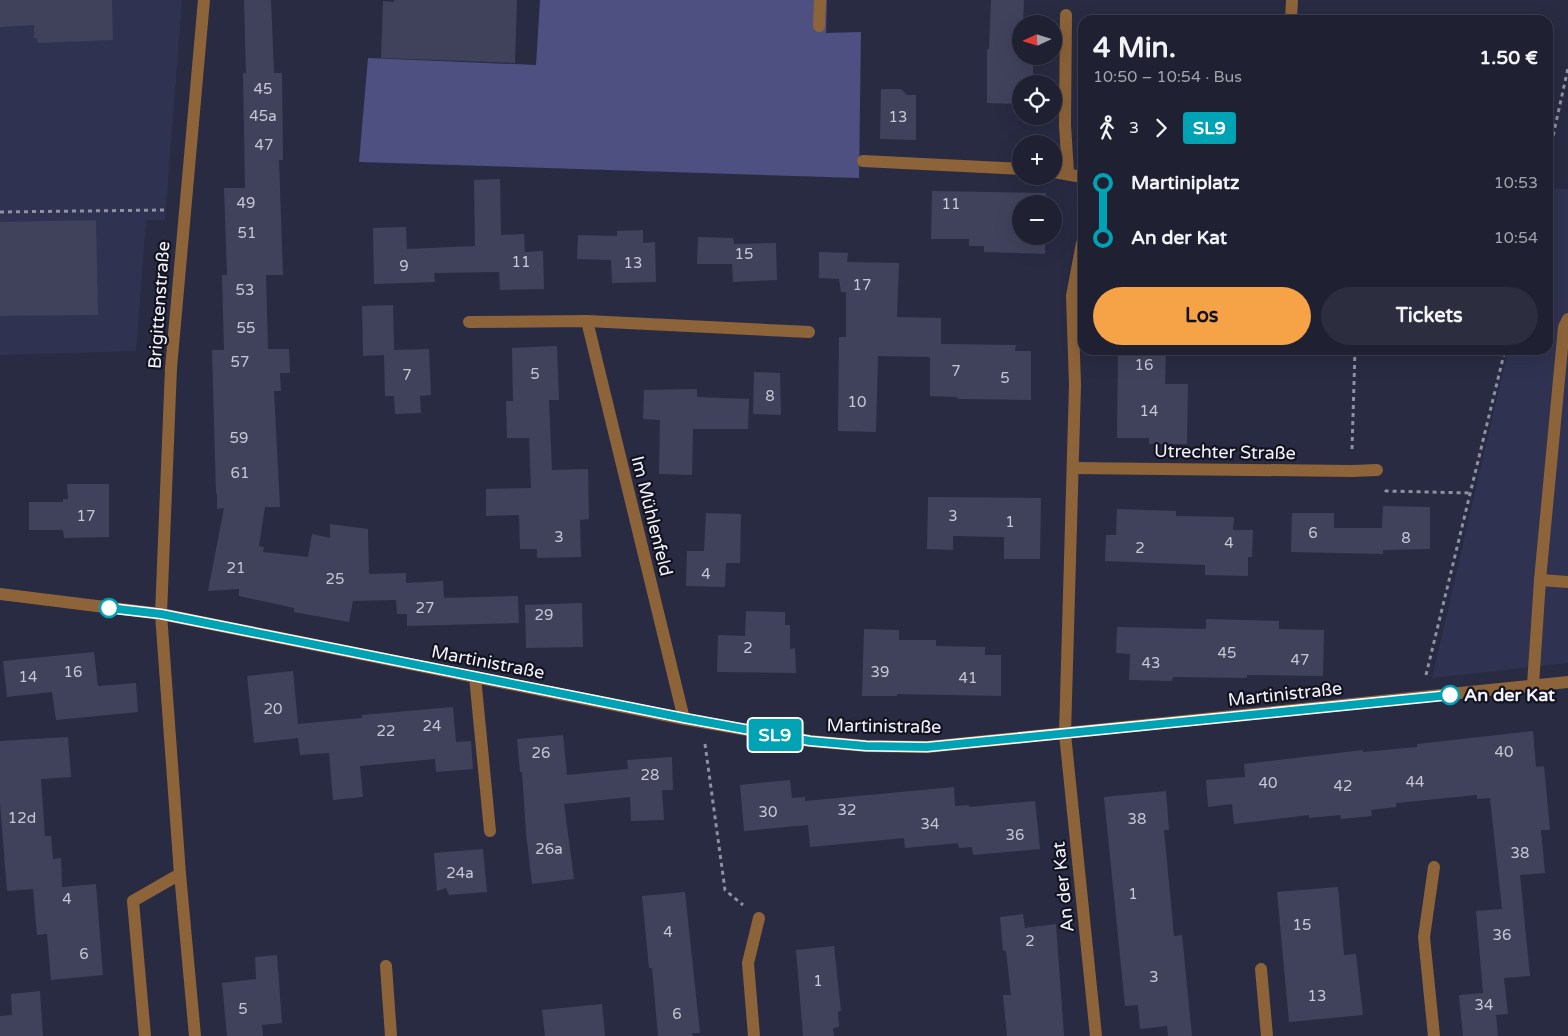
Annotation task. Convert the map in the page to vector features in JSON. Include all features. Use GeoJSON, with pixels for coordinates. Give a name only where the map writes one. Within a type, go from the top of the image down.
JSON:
{"type":"FeatureCollection","features":[{"type":"Feature","properties":{"kind":"street","name":"Brigittenstraße"},"geometry":{"type":"LineString","coordinates":[[195,1036],[180,874],[161,614],[171,368],[204,0]]}},
{"type":"Feature","properties":{"kind":"street"},"geometry":{"type":"LineString","coordinates":[[820,0],[820,26]]}},
{"type":"Feature","properties":{"kind":"street"},"geometry":{"type":"LineString","coordinates":[[1291,15],[1292,0]]}},
{"type":"Feature","properties":{"kind":"street"},"geometry":{"type":"LineString","coordinates":[[1066,15],[1065,125],[1068,173]]}},
{"type":"Feature","properties":{"kind":"street"},"geometry":{"type":"LineString","coordinates":[[864,162],[1012,170]]}},
{"type":"Feature","properties":{"kind":"street"},"geometry":{"type":"LineString","coordinates":[[1062,173],[1078,175]]}},
{"type":"Feature","properties":{"kind":"street"},"geometry":{"type":"LineString","coordinates":[[1065,734],[1075,385],[1072,296],[1078,265]]}},
{"type":"Feature","properties":{"kind":"street"},"geometry":{"type":"LineString","coordinates":[[1533,685],[1540,580],[1564,327],[1568,319]]}},
{"type":"Feature","properties":{"kind":"street"},"geometry":{"type":"LineString","coordinates":[[469,322],[587,321],[809,332]]}},
{"type":"Feature","properties":{"kind":"street","name":"Im Mühlenfeld"},"geometry":{"type":"LineString","coordinates":[[587,321],[684,718]]}},
{"type":"Feature","properties":{"kind":"street","name":"Utrechter Straße"},"geometry":{"type":"LineString","coordinates":[[1073,468],[1378,470]]}},
{"type":"Feature","properties":{"kind":"street"},"geometry":{"type":"LineString","coordinates":[[1540,580],[1568,582]]}},
{"type":"Feature","properties":{"kind":"street","name":"Martinistraße"},"geometry":{"type":"LineString","coordinates":[[0,594],[161,614],[702,722],[810,741],[866,746],[927,747],[1568,682]]}},
{"type":"Feature","properties":{"kind":"street"},"geometry":{"type":"LineString","coordinates":[[475,677],[490,831]]}},
{"type":"Feature","properties":{"kind":"street","name":"An der Kat"},"geometry":{"type":"LineString","coordinates":[[1065,734],[1096,1036]]}},
{"type":"Feature","properties":{"kind":"street"},"geometry":{"type":"LineString","coordinates":[[1434,867],[1424,937],[1434,1036]]}},
{"type":"Feature","properties":{"kind":"street"},"geometry":{"type":"LineString","coordinates":[[144,1036],[133,901],[180,874]]}},
{"type":"Feature","properties":{"kind":"street"},"geometry":{"type":"LineString","coordinates":[[754,1036],[748,963],[759,918]]}},
{"type":"Feature","properties":{"kind":"street"},"geometry":{"type":"LineString","coordinates":[[386,966],[391,1036]]}},
{"type":"Feature","properties":{"kind":"street"},"geometry":{"type":"LineString","coordinates":[[1260,969],[1267,1036]]}},
{"type":"Feature","properties":{"kind":"path"},"geometry":{"type":"LineString","coordinates":[[1553,136],[1568,68]]}},
{"type":"Feature","properties":{"kind":"path"},"geometry":{"type":"LineString","coordinates":[[0,212],[184,210]]}},
{"type":"Feature","properties":{"kind":"path"},"geometry":{"type":"LineString","coordinates":[[1352,471],[1355,355]]}},
{"type":"Feature","properties":{"kind":"path"},"geometry":{"type":"LineString","coordinates":[[1420,698],[1504,355]]}},
{"type":"Feature","properties":{"kind":"path"},"geometry":{"type":"LineString","coordinates":[[1378,470],[1386,491],[1471,493]]}},
{"type":"Feature","properties":{"kind":"path"},"geometry":{"type":"LineString","coordinates":[[702,722],[725,890],[759,918]]}},
{"type":"Feature","properties":{"kind":"shaded area"},"geometry":{"type":"Polygon","coordinates":[[[0,0],[182,0],[165,220],[146,220],[136,351],[0,355],[0,0]]]}},
{"type":"Feature","properties":{"kind":"shaded area"},"geometry":{"type":"Polygon","coordinates":[[[540,0],[827,0],[826,33],[861,32],[859,178],[359,162],[368,58],[536,65],[540,0]]]}},
{"type":"Feature","properties":{"kind":"shaded area"},"geometry":{"type":"Polygon","coordinates":[[[1553,189],[1568,189],[1568,663],[1432,678],[1507,355],[1553,355],[1553,189]]]}},
{"type":"Feature","properties":{"kind":"building"},"geometry":{"type":"Polygon","coordinates":[[[0,0],[112,0],[113,40],[38,43],[37,38],[34,38],[34,25],[0,27],[0,0]]]}},
{"type":"Feature","properties":{"kind":"building"},"geometry":{"type":"Polygon","coordinates":[[[244,0],[271,0],[274,73],[282,73],[283,160],[279,160],[283,275],[266,275],[268,349],[289,349],[290,373],[280,373],[281,391],[274,391],[280,507],[265,507],[259,546],[264,547],[263,552],[308,557],[312,534],[330,538],[330,524],[368,529],[369,574],[406,573],[406,583],[443,581],[444,598],[518,596],[519,623],[407,626],[407,614],[397,614],[396,600],[353,601],[349,622],[294,612],[294,608],[239,596],[239,589],[208,591],[224,508],[217,509],[212,350],[224,350],[222,275],[227,275],[224,188],[245,188],[243,73],[246,73],[244,0]]]}},
{"type":"Feature","properties":{"kind":"building"},"geometry":{"type":"Polygon","coordinates":[[[394,0],[517,0],[515,63],[381,58],[383,1],[394,2],[394,0]]]}},
{"type":"Feature","properties":{"kind":"building"},"geometry":{"type":"Polygon","coordinates":[[[991,0],[1024,0],[1023,15],[1012,15],[1012,65],[1033,65],[1033,75],[1012,75],[1012,104],[987,103],[987,49],[989,49],[991,0]]]}},
{"type":"Feature","properties":{"kind":"building"},"geometry":{"type":"Polygon","coordinates":[[[881,89],[901,89],[907,95],[916,95],[916,140],[880,139],[881,89]]]}},
{"type":"Feature","properties":{"kind":"building"},"geometry":{"type":"Polygon","coordinates":[[[500,179],[501,235],[524,234],[525,252],[543,251],[544,289],[500,290],[499,272],[434,273],[435,282],[374,284],[373,228],[406,227],[407,249],[475,246],[474,180],[500,179]]]}},
{"type":"Feature","properties":{"kind":"building"},"geometry":{"type":"Polygon","coordinates":[[[932,191],[1046,193],[1046,195],[1012,195],[1012,245],[1045,245],[1045,254],[984,252],[984,246],[969,246],[969,239],[931,239],[932,191]]]}},
{"type":"Feature","properties":{"kind":"building"},"geometry":{"type":"Polygon","coordinates":[[[96,220],[98,315],[0,316],[0,222],[96,220]]]}},
{"type":"Feature","properties":{"kind":"building"},"geometry":{"type":"Polygon","coordinates":[[[643,230],[643,243],[655,242],[656,282],[612,283],[611,260],[577,259],[578,235],[617,236],[617,231],[643,230]]]}},
{"type":"Feature","properties":{"kind":"building"},"geometry":{"type":"Polygon","coordinates":[[[698,237],[733,238],[734,244],[776,243],[777,280],[733,282],[732,264],[697,264],[698,237]]]}},
{"type":"Feature","properties":{"kind":"building"},"geometry":{"type":"Polygon","coordinates":[[[819,252],[848,253],[847,262],[899,263],[897,317],[941,318],[941,344],[1016,345],[1015,351],[1031,351],[1031,400],[959,399],[956,397],[930,396],[930,357],[878,356],[876,432],[838,431],[839,337],[846,337],[846,292],[841,292],[839,279],[819,278],[819,252]]]}},
{"type":"Feature","properties":{"kind":"building"},"geometry":{"type":"Polygon","coordinates":[[[393,305],[394,350],[429,349],[431,395],[420,396],[421,413],[395,414],[394,396],[385,396],[384,355],[363,356],[362,306],[393,305]]]}},
{"type":"Feature","properties":{"kind":"building"},"geometry":{"type":"Polygon","coordinates":[[[557,346],[559,400],[549,400],[552,470],[588,469],[589,519],[580,520],[581,557],[537,558],[537,549],[520,549],[519,515],[486,516],[486,489],[531,488],[529,438],[507,438],[506,401],[513,401],[512,348],[557,346]]]}},
{"type":"Feature","properties":{"kind":"building"},"geometry":{"type":"Polygon","coordinates":[[[1118,355],[1166,355],[1165,384],[1188,384],[1187,444],[1149,444],[1149,438],[1117,438],[1118,355]]]}},
{"type":"Feature","properties":{"kind":"building"},"geometry":{"type":"Polygon","coordinates":[[[754,372],[780,373],[781,415],[753,414],[754,372]]]}},
{"type":"Feature","properties":{"kind":"building"},"geometry":{"type":"Polygon","coordinates":[[[697,389],[697,397],[749,399],[748,429],[693,429],[692,475],[659,474],[660,420],[643,419],[644,390],[697,389]]]}},
{"type":"Feature","properties":{"kind":"building"},"geometry":{"type":"Polygon","coordinates":[[[67,484],[109,484],[109,537],[64,538],[63,530],[29,530],[29,502],[63,502],[63,499],[68,499],[67,484]]]}},
{"type":"Feature","properties":{"kind":"building"},"geometry":{"type":"Polygon","coordinates":[[[928,497],[1041,498],[1040,559],[1004,559],[1004,537],[953,536],[953,550],[927,549],[928,497]]]}},
{"type":"Feature","properties":{"kind":"building"},"geometry":{"type":"Polygon","coordinates":[[[1383,506],[1430,507],[1430,549],[1383,550],[1383,554],[1291,552],[1292,513],[1334,513],[1334,528],[1382,528],[1383,506]]]}},
{"type":"Feature","properties":{"kind":"building"},"geometry":{"type":"Polygon","coordinates":[[[1117,509],[1176,511],[1176,516],[1234,517],[1233,530],[1253,530],[1252,557],[1248,557],[1248,576],[1205,575],[1205,565],[1105,561],[1106,535],[1116,535],[1117,509]]]}},
{"type":"Feature","properties":{"kind":"building"},"geometry":{"type":"Polygon","coordinates":[[[706,513],[741,514],[740,563],[726,563],[725,587],[686,586],[687,551],[704,551],[706,513]]]}},
{"type":"Feature","properties":{"kind":"building"},"geometry":{"type":"Polygon","coordinates":[[[582,603],[583,647],[526,648],[525,605],[582,603]]]}},
{"type":"Feature","properties":{"kind":"building"},"geometry":{"type":"Polygon","coordinates":[[[746,611],[785,612],[785,625],[790,625],[790,649],[795,648],[796,673],[717,672],[718,635],[745,636],[746,611]]]}},
{"type":"Feature","properties":{"kind":"building"},"geometry":{"type":"Polygon","coordinates":[[[1206,619],[1279,621],[1279,629],[1324,630],[1323,676],[1247,675],[1247,678],[1173,677],[1172,681],[1129,680],[1130,654],[1116,653],[1117,627],[1206,629],[1206,619]]]}},
{"type":"Feature","properties":{"kind":"building"},"geometry":{"type":"Polygon","coordinates":[[[864,629],[899,630],[899,640],[936,640],[936,646],[985,647],[985,655],[1001,655],[1001,696],[897,694],[897,696],[862,696],[864,629]]]}},
{"type":"Feature","properties":{"kind":"building"},"geometry":{"type":"Polygon","coordinates":[[[94,652],[98,686],[136,683],[138,712],[56,720],[52,692],[7,697],[3,661],[94,652]]]}},
{"type":"Feature","properties":{"kind":"building"},"geometry":{"type":"Polygon","coordinates":[[[293,671],[298,724],[362,718],[362,715],[453,707],[456,742],[471,741],[473,769],[436,772],[435,759],[360,766],[363,797],[333,800],[329,753],[300,755],[298,738],[254,743],[247,676],[293,671]]]}},
{"type":"Feature","properties":{"kind":"building"},"geometry":{"type":"Polygon","coordinates":[[[1533,731],[1536,767],[1544,766],[1550,830],[1541,830],[1545,873],[1520,875],[1530,976],[1504,978],[1508,1014],[1496,1015],[1498,1036],[1463,1036],[1459,995],[1483,993],[1476,911],[1502,909],[1490,798],[1477,799],[1477,795],[1396,803],[1396,807],[1371,810],[1372,816],[1341,819],[1340,815],[1309,818],[1309,815],[1234,824],[1232,804],[1208,807],[1206,780],[1245,777],[1244,764],[1363,750],[1363,752],[1417,747],[1417,744],[1533,731]]]}},
{"type":"Feature","properties":{"kind":"building"},"geometry":{"type":"Polygon","coordinates":[[[563,735],[567,775],[628,769],[627,760],[672,757],[673,790],[662,790],[664,820],[631,821],[630,797],[564,804],[574,879],[532,884],[522,772],[520,772],[517,739],[563,735]]]}},
{"type":"Feature","properties":{"kind":"building"},"geometry":{"type":"Polygon","coordinates":[[[68,737],[71,777],[41,779],[45,836],[51,836],[53,859],[61,858],[62,887],[96,884],[103,975],[51,980],[47,934],[37,935],[33,889],[7,891],[0,803],[0,741],[68,737]]]}},
{"type":"Feature","properties":{"kind":"building"},"geometry":{"type":"Polygon","coordinates":[[[790,780],[792,798],[805,797],[805,801],[954,787],[955,806],[969,805],[969,807],[1035,801],[1040,849],[973,855],[972,847],[959,848],[958,843],[905,848],[904,838],[810,847],[808,825],[744,831],[740,785],[790,780]]]}},
{"type":"Feature","properties":{"kind":"building"},"geometry":{"type":"Polygon","coordinates":[[[1166,791],[1169,830],[1164,830],[1174,936],[1182,935],[1192,1036],[1168,1036],[1167,1026],[1140,1029],[1138,1005],[1125,1006],[1104,797],[1166,791]]]}},
{"type":"Feature","properties":{"kind":"building"},"geometry":{"type":"Polygon","coordinates":[[[483,849],[487,892],[449,895],[446,888],[437,891],[434,853],[483,849]]]}},
{"type":"Feature","properties":{"kind":"building"},"geometry":{"type":"Polygon","coordinates":[[[1338,887],[1344,955],[1356,954],[1363,1015],[1289,1022],[1277,892],[1338,887]]]}},
{"type":"Feature","properties":{"kind":"building"},"geometry":{"type":"Polygon","coordinates":[[[685,892],[700,1033],[692,1033],[693,1036],[658,1036],[652,968],[649,968],[642,896],[685,892]]]}},
{"type":"Feature","properties":{"kind":"building"},"geometry":{"type":"Polygon","coordinates":[[[1023,914],[1025,928],[1056,924],[1064,1036],[1007,1036],[1003,995],[1011,995],[1006,951],[1003,951],[1000,917],[1023,914]]]}},
{"type":"Feature","properties":{"kind":"building"},"geometry":{"type":"Polygon","coordinates":[[[834,946],[841,1011],[838,1012],[839,1027],[833,1028],[834,1036],[803,1036],[796,950],[834,946]]]}},
{"type":"Feature","properties":{"kind":"building"},"geometry":{"type":"Polygon","coordinates":[[[277,955],[282,1023],[262,1025],[263,1036],[227,1036],[222,983],[256,979],[255,957],[277,955]]]}},
{"type":"Feature","properties":{"kind":"building"},"geometry":{"type":"Polygon","coordinates":[[[40,991],[43,1036],[0,1036],[0,1016],[12,1015],[11,994],[40,991]]]}},
{"type":"Feature","properties":{"kind":"building"},"geometry":{"type":"Polygon","coordinates":[[[602,1004],[605,1036],[545,1036],[542,1010],[602,1004]]]}},
{"type":"Feature","properties":{"kind":"bus line","name":"SL9"},"geometry":{"type":"LineString","coordinates":[[109,608],[161,614],[702,722],[810,741],[866,746],[927,747],[1450,695]]}},
{"type":"Feature","properties":{"kind":"place","name":"An der Kat"},"geometry":{"type":"Point","coordinates":[1450,695]}}]}
